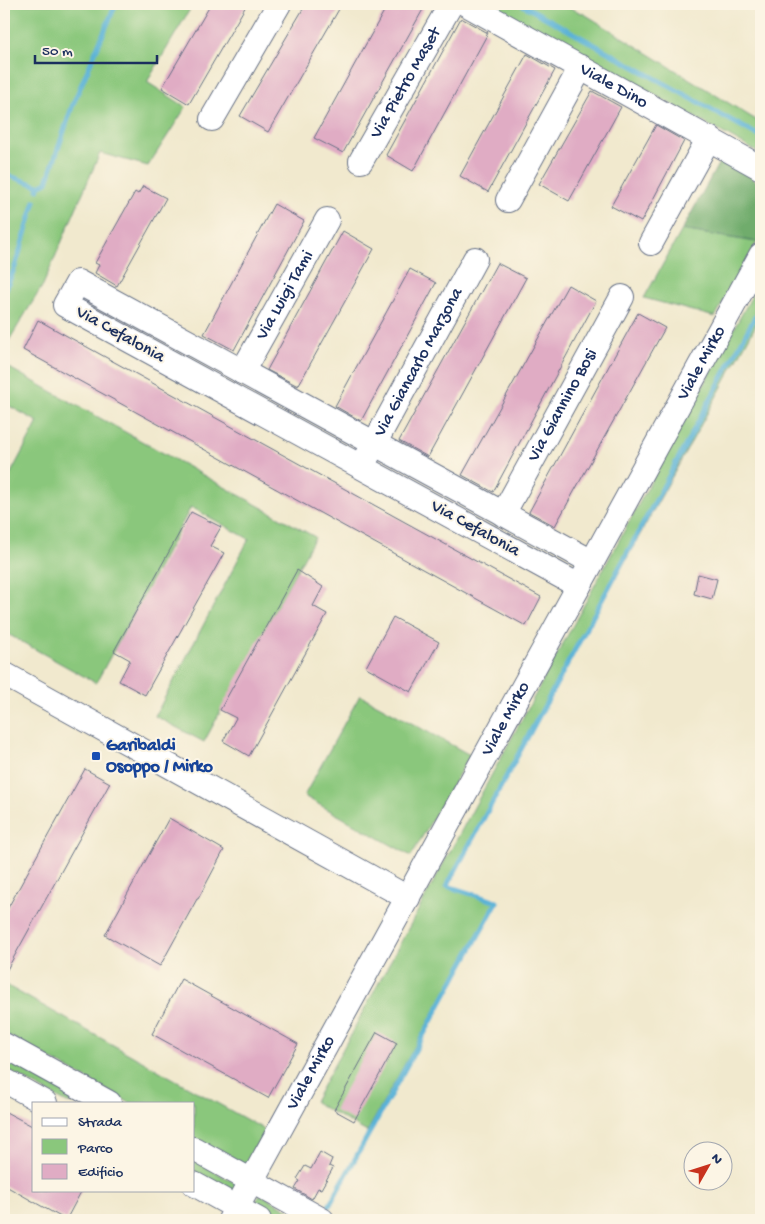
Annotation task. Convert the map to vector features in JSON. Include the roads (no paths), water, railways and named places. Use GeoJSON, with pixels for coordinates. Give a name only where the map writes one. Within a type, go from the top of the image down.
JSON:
{"type":"FeatureCollection","features":[{"type":"Feature","properties":{"kind":"street"},"geometry":{"type":"LineString","coordinates":[[212,119],[279,4]]}},
{"type":"Feature","properties":{"kind":"street","name":"Via Pietro Maset"},"geometry":{"type":"LineString","coordinates":[[361,161],[451,4]]}},
{"type":"Feature","properties":{"kind":"street","name":"Viale Dino"},"geometry":{"type":"LineString","coordinates":[[466,4],[761,168]]}},
{"type":"Feature","properties":{"kind":"street"},"geometry":{"type":"LineString","coordinates":[[508,200],[581,68]]}},
{"type":"Feature","properties":{"kind":"street"},"geometry":{"type":"LineString","coordinates":[[651,243],[709,138]]}},
{"type":"Feature","properties":{"kind":"street","name":"Via Luigi Tami"},"geometry":{"type":"LineString","coordinates":[[242,372],[328,220]]}},
{"type":"Feature","properties":{"kind":"street","name":"Viale Mirko"},"geometry":{"type":"LineString","coordinates":[[233,1214],[761,255]]}},
{"type":"Feature","properties":{"kind":"street","name":"Via Giancarlo Marzona"},"geometry":{"type":"LineString","coordinates":[[361,467],[475,259]]}},
{"type":"Feature","properties":{"kind":"street","name":"Via Cefalonia"},"geometry":{"type":"LineString","coordinates":[[579,586],[65,306],[78,282],[592,562]]}},
{"type":"Feature","properties":{"kind":"street","name":"Via Giannino Bosi"},"geometry":{"type":"LineString","coordinates":[[503,514],[622,297]]}},
{"type":"Feature","properties":{"kind":"street"},"geometry":{"type":"LineString","coordinates":[[4,674],[408,898]]}},
{"type":"Feature","properties":{"kind":"street"},"geometry":{"type":"LineString","coordinates":[[4,1045],[107,1102]]}},
{"type":"Feature","properties":{"kind":"street"},"geometry":{"type":"LineString","coordinates":[[4,1080],[43,1102]]}},
{"type":"Feature","properties":{"kind":"street"},"geometry":{"type":"LineString","coordinates":[[195,1150],[322,1220]]}},
{"type":"Feature","properties":{"kind":"street"},"geometry":{"type":"LineString","coordinates":[[195,1185],[233,1214],[259,1220]]}},
{"type":"Feature","properties":{"kind":"waterway"},"geometry":{"type":"LineString","coordinates":[[39,186],[47,182],[73,104],[116,4]]}},
{"type":"Feature","properties":{"kind":"waterway"},"geometry":{"type":"LineString","coordinates":[[521,4],[761,137]]}},
{"type":"Feature","properties":{"kind":"waterway"},"geometry":{"type":"LineString","coordinates":[[4,174],[39,186],[38,190]]}},
{"type":"Feature","properties":{"kind":"waterway"},"geometry":{"type":"LineString","coordinates":[[4,293],[15,267],[35,201]]}},
{"type":"Feature","properties":{"kind":"waterway"},"geometry":{"type":"LineString","coordinates":[[329,1206],[497,902],[447,886],[755,317]]}},
{"type":"Feature","properties":{"kind":"place","name":"Garibaldi Osoppo / Mirko"},"geometry":{"type":"Point","coordinates":[96,756]}}]}
